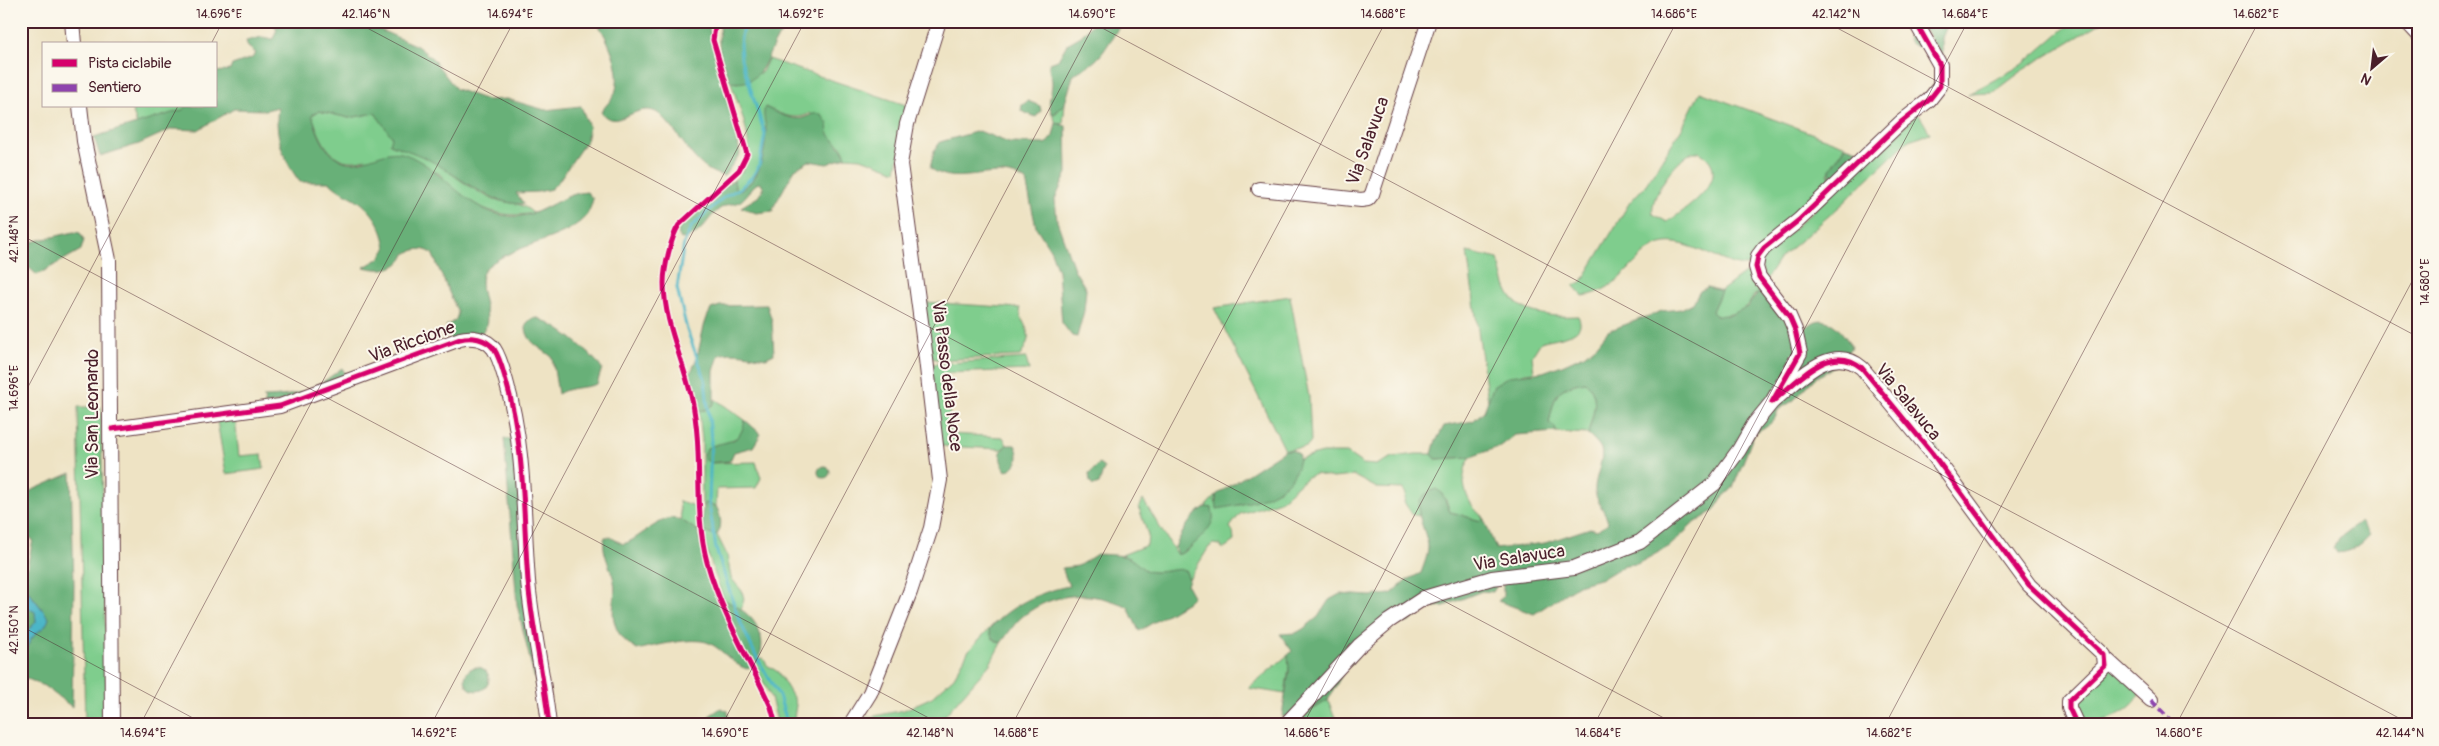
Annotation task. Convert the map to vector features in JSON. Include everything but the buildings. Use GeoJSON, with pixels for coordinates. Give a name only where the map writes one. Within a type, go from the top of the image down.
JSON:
{"type":"FeatureCollection","features":[{"type":"Feature","properties":{"kind":"street"},"geometry":{"type":"LineString","coordinates":[[72,21],[74,42]]}},
{"type":"Feature","properties":{"kind":"street","name":"Via Passo della Noce"},"geometry":{"type":"LineString","coordinates":[[850,725],[870,693],[910,592],[931,528],[940,480],[900,164],[907,124],[939,21]]}},
{"type":"Feature","properties":{"kind":"street","name":"Via Salavuca"},"geometry":{"type":"LineString","coordinates":[[1260,189],[1361,200],[1368,199],[1372,194],[1429,21]]}},
{"type":"Feature","properties":{"kind":"street","name":"Via Salavuca"},"geometry":{"type":"LineString","coordinates":[[1285,725],[1359,646],[1389,621],[1424,598],[1492,578],[1574,568],[1640,542],[1714,484],[1739,450],[1754,424],[1772,402],[1800,354],[1795,330],[1789,316],[1759,277],[1756,267],[1758,256],[1764,248],[1799,220],[1900,123],[1930,100],[1940,86],[1942,76],[1940,65],[1915,21]]}},
{"type":"Feature","properties":{"kind":"street"},"geometry":{"type":"LineString","coordinates":[[2406,21],[2418,34]]}},
{"type":"Feature","properties":{"kind":"street","name":"Via San Leonardo"},"geometry":{"type":"LineString","coordinates":[[80,108],[84,141],[110,260],[112,725]]}},
{"type":"Feature","properties":{"kind":"street","name":"Via Riccione"},"geometry":{"type":"LineString","coordinates":[[112,429],[280,406],[471,336],[486,342],[494,348],[502,366],[516,426],[527,545],[528,582],[549,725]]}},
{"type":"Feature","properties":{"kind":"street","name":"Via Salavuca"},"geometry":{"type":"LineString","coordinates":[[1772,402],[1809,371],[1826,361],[1843,358],[1855,362],[1880,387],[1932,453],[2029,585],[2104,655],[2106,660],[2152,700]]}},
{"type":"Feature","properties":{"kind":"street"},"geometry":{"type":"LineString","coordinates":[[2077,725],[2069,708],[2069,701],[2105,666],[2106,660]]}},
{"type":"Feature","properties":{"kind":"green space"},"geometry":{"type":"Polygon","coordinates":[[[271,21],[348,21],[376,28],[417,46],[432,58],[456,89],[487,100],[507,99],[545,110],[581,106],[589,127],[586,141],[558,182],[551,189],[538,192],[516,193],[524,204],[511,203],[487,195],[428,159],[390,144],[392,137],[375,113],[349,118],[319,111],[312,115],[325,146],[339,159],[355,162],[388,153],[397,152],[405,154],[420,161],[472,202],[502,215],[520,216],[538,212],[578,193],[587,192],[593,199],[587,215],[574,226],[551,238],[511,253],[488,266],[483,274],[481,283],[487,322],[484,330],[477,336],[468,339],[451,340],[446,326],[456,320],[458,313],[432,253],[422,249],[415,250],[405,254],[402,260],[393,267],[376,269],[364,267],[380,258],[386,249],[380,226],[365,207],[329,182],[300,182],[289,165],[281,146],[277,127],[278,107],[266,110],[234,109],[198,130],[172,129],[139,144],[100,156],[94,137],[185,108],[218,108],[218,72],[230,70],[232,65],[252,58],[256,53],[248,47],[246,41],[262,37],[273,39],[277,29],[271,21]]]}},
{"type":"Feature","properties":{"kind":"green space"},"geometry":{"type":"Polygon","coordinates":[[[596,21],[708,21],[740,154],[724,176],[714,173],[698,162],[674,130],[656,112],[641,111],[619,119],[613,119],[607,118],[601,112],[615,93],[617,75],[613,55],[596,21]]]}},
{"type":"Feature","properties":{"kind":"green space"},"geometry":{"type":"Polygon","coordinates":[[[722,21],[791,21],[776,41],[759,73],[754,78],[740,83],[731,82],[724,67],[719,44],[722,21]]]}},
{"type":"Feature","properties":{"kind":"green space"},"geometry":{"type":"Polygon","coordinates":[[[1095,21],[1124,21],[1100,56],[1073,76],[1065,103],[1054,114],[1049,104],[1052,83],[1049,69],[1050,63],[1058,60],[1067,44],[1081,36],[1095,21]]]}},
{"type":"Feature","properties":{"kind":"green space"},"geometry":{"type":"Polygon","coordinates":[[[1919,21],[1949,21],[1942,38],[1943,60],[1919,21]]]}},
{"type":"Feature","properties":{"kind":"green space"},"geometry":{"type":"Polygon","coordinates":[[[2073,21],[2104,21],[2026,68],[1993,93],[1968,94],[2022,65],[2073,21]]]}},
{"type":"Feature","properties":{"kind":"green space"},"geometry":{"type":"Polygon","coordinates":[[[1911,27],[1924,44],[1915,46],[1907,39],[1911,27]]]}},
{"type":"Feature","properties":{"kind":"green space"},"geometry":{"type":"Polygon","coordinates":[[[768,59],[909,106],[896,171],[861,158],[846,157],[840,146],[810,113],[805,116],[794,117],[765,107],[765,142],[760,166],[748,184],[739,190],[735,188],[734,180],[744,169],[749,152],[747,132],[731,82],[737,83],[762,72],[768,59]]]}},
{"type":"Feature","properties":{"kind":"green space"},"geometry":{"type":"Polygon","coordinates":[[[1700,92],[1846,146],[1834,162],[1828,175],[1835,182],[1752,265],[1733,264],[1687,246],[1665,243],[1647,252],[1609,286],[1597,293],[1583,296],[1573,285],[1581,283],[1630,202],[1645,186],[1682,128],[1700,92]],[[1693,152],[1686,156],[1665,179],[1655,198],[1653,214],[1667,222],[1697,200],[1705,190],[1711,180],[1713,170],[1709,161],[1699,152],[1693,152]]]}},
{"type":"Feature","properties":{"kind":"green space"},"geometry":{"type":"Polygon","coordinates":[[[1028,101],[1040,106],[1041,111],[1036,117],[1021,111],[1022,105],[1028,101]]]}},
{"type":"Feature","properties":{"kind":"green space"},"geometry":{"type":"Polygon","coordinates":[[[1065,103],[1063,124],[1056,123],[1051,111],[1055,114],[1065,103]]]}},
{"type":"Feature","properties":{"kind":"green space"},"geometry":{"type":"Polygon","coordinates":[[[765,107],[799,119],[813,114],[821,114],[828,124],[828,133],[846,157],[827,164],[809,161],[795,169],[773,211],[756,213],[741,207],[758,197],[764,188],[762,184],[758,183],[740,202],[720,209],[696,233],[681,239],[678,233],[680,227],[717,192],[734,180],[735,188],[740,190],[753,180],[763,157],[766,131],[765,107]]]}},
{"type":"Feature","properties":{"kind":"green space"},"geometry":{"type":"Polygon","coordinates":[[[132,108],[186,108],[186,109],[137,125],[132,108]]]}},
{"type":"Feature","properties":{"kind":"green space"},"geometry":{"type":"Polygon","coordinates":[[[319,111],[349,118],[375,113],[393,137],[390,144],[433,161],[468,186],[491,198],[518,204],[533,213],[510,215],[479,206],[451,188],[440,174],[433,171],[365,159],[354,161],[336,157],[319,135],[312,115],[319,111]]]}},
{"type":"Feature","properties":{"kind":"green space"},"geometry":{"type":"Polygon","coordinates":[[[1918,113],[1930,133],[1909,140],[1846,201],[1780,258],[1765,281],[1760,260],[1918,113]]]}},
{"type":"Feature","properties":{"kind":"green space"},"geometry":{"type":"Polygon","coordinates":[[[1056,123],[1066,126],[1067,173],[1055,199],[1057,221],[1074,269],[1086,289],[1084,311],[1077,337],[1072,336],[1062,323],[1058,271],[1051,251],[1036,227],[1026,181],[1014,175],[1002,173],[953,176],[941,174],[930,168],[934,151],[940,142],[979,131],[1009,143],[1046,144],[1053,136],[1056,123]]]}},
{"type":"Feature","properties":{"kind":"green space"},"geometry":{"type":"Polygon","coordinates":[[[1846,146],[1866,153],[1835,182],[1830,180],[1830,169],[1846,146]]]}},
{"type":"Feature","properties":{"kind":"green space"},"geometry":{"type":"Polygon","coordinates":[[[74,232],[80,233],[84,240],[81,250],[37,275],[26,265],[24,254],[31,242],[74,232]]]}},
{"type":"Feature","properties":{"kind":"green space"},"geometry":{"type":"Polygon","coordinates":[[[1467,252],[1498,259],[1509,294],[1522,307],[1540,314],[1578,316],[1580,323],[1579,328],[1575,332],[1541,342],[1532,356],[1534,372],[1525,373],[1494,385],[1488,401],[1467,252]]]}},
{"type":"Feature","properties":{"kind":"green space"},"geometry":{"type":"Polygon","coordinates":[[[1745,273],[1752,273],[1765,292],[1754,295],[1751,301],[1738,312],[1715,316],[1712,311],[1721,291],[1745,273]]]}},
{"type":"Feature","properties":{"kind":"green space"},"geometry":{"type":"Polygon","coordinates":[[[1707,287],[1721,291],[1712,311],[1715,316],[1730,315],[1747,307],[1760,290],[1765,292],[1799,328],[1804,329],[1820,320],[1831,323],[1841,332],[1851,347],[1840,364],[1815,378],[1794,400],[1778,410],[1772,422],[1754,434],[1733,488],[1722,498],[1714,511],[1693,524],[1670,546],[1637,564],[1625,565],[1603,578],[1578,585],[1534,614],[1498,601],[1503,597],[1503,583],[1498,583],[1493,592],[1482,591],[1444,606],[1427,608],[1409,622],[1394,625],[1373,639],[1344,671],[1328,700],[1300,717],[1286,718],[1282,716],[1289,671],[1288,655],[1292,651],[1280,634],[1296,633],[1303,629],[1318,617],[1329,600],[1340,594],[1370,596],[1391,594],[1407,580],[1421,573],[1427,557],[1428,546],[1419,514],[1419,506],[1421,499],[1426,494],[1436,489],[1442,493],[1450,512],[1481,521],[1483,517],[1496,549],[1545,543],[1590,528],[1597,530],[1608,523],[1595,491],[1602,453],[1599,445],[1588,434],[1594,400],[1590,388],[1585,382],[1562,390],[1555,399],[1549,423],[1555,427],[1556,432],[1515,435],[1501,446],[1471,457],[1436,459],[1432,454],[1435,443],[1444,426],[1473,421],[1484,411],[1494,385],[1509,376],[1543,372],[1562,365],[1584,355],[1597,345],[1608,331],[1662,311],[1681,309],[1693,303],[1700,291],[1707,287]]]}},
{"type":"Feature","properties":{"kind":"green space"},"geometry":{"type":"Polygon","coordinates":[[[1290,296],[1309,397],[1311,442],[1307,447],[1285,450],[1214,308],[1290,296]]]}},
{"type":"Feature","properties":{"kind":"green space"},"geometry":{"type":"Polygon","coordinates":[[[923,302],[1020,308],[1028,340],[1020,356],[938,360],[928,356],[923,302]]]}},
{"type":"Feature","properties":{"kind":"green space"},"geometry":{"type":"Polygon","coordinates":[[[767,305],[772,321],[774,354],[766,358],[737,353],[719,355],[714,371],[714,404],[705,410],[699,411],[689,375],[696,359],[704,325],[711,309],[720,306],[767,305]]]}},
{"type":"Feature","properties":{"kind":"green space"},"geometry":{"type":"Polygon","coordinates":[[[538,318],[565,333],[596,361],[602,368],[597,384],[558,394],[552,357],[534,344],[526,330],[526,324],[531,319],[538,318]]]}},
{"type":"Feature","properties":{"kind":"green space"},"geometry":{"type":"Polygon","coordinates":[[[1026,358],[1029,370],[946,373],[951,434],[1003,437],[1007,445],[1002,449],[941,446],[931,364],[1026,358]]]}},
{"type":"Feature","properties":{"kind":"green space"},"geometry":{"type":"Polygon","coordinates":[[[342,368],[347,377],[290,400],[265,405],[264,397],[287,395],[315,387],[342,368]]]}},
{"type":"Feature","properties":{"kind":"green space"},"geometry":{"type":"Polygon","coordinates":[[[1585,382],[1593,394],[1594,400],[1588,434],[1556,432],[1555,427],[1549,423],[1555,399],[1562,390],[1585,382]]]}},
{"type":"Feature","properties":{"kind":"green space"},"geometry":{"type":"Polygon","coordinates":[[[715,399],[745,420],[739,435],[720,448],[709,463],[756,462],[761,478],[756,488],[717,489],[716,506],[705,503],[702,507],[702,439],[699,411],[705,410],[714,404],[715,399]]]}},
{"type":"Feature","properties":{"kind":"green space"},"geometry":{"type":"Polygon","coordinates":[[[1900,402],[1919,416],[1930,432],[1939,454],[1898,404],[1900,402]]]}},
{"type":"Feature","properties":{"kind":"green space"},"geometry":{"type":"Polygon","coordinates":[[[78,407],[101,407],[107,725],[85,725],[78,407]]]}},
{"type":"Feature","properties":{"kind":"green space"},"geometry":{"type":"Polygon","coordinates":[[[235,418],[239,456],[262,454],[264,469],[226,474],[217,421],[235,418]]]}},
{"type":"Feature","properties":{"kind":"green space"},"geometry":{"type":"Polygon","coordinates":[[[745,420],[761,434],[753,447],[734,452],[730,461],[709,463],[704,455],[707,448],[736,438],[743,429],[745,420]]]}},
{"type":"Feature","properties":{"kind":"green space"},"geometry":{"type":"Polygon","coordinates":[[[504,438],[514,440],[537,689],[517,605],[504,438]]]}},
{"type":"Feature","properties":{"kind":"green space"},"geometry":{"type":"Polygon","coordinates":[[[1007,445],[1015,445],[1018,457],[1016,464],[1006,471],[1002,464],[1001,454],[1007,445]]]}},
{"type":"Feature","properties":{"kind":"green space"},"geometry":{"type":"Polygon","coordinates":[[[1285,450],[1292,450],[1299,454],[1297,468],[1291,479],[1281,488],[1270,495],[1256,500],[1217,509],[1216,495],[1285,450]]]}},
{"type":"Feature","properties":{"kind":"green space"},"geometry":{"type":"Polygon","coordinates":[[[1323,453],[1347,453],[1363,464],[1376,465],[1393,457],[1416,454],[1432,454],[1436,459],[1471,457],[1464,472],[1465,489],[1472,504],[1483,517],[1481,521],[1450,512],[1446,500],[1419,505],[1419,516],[1412,514],[1404,502],[1406,494],[1403,489],[1377,488],[1354,476],[1333,478],[1316,474],[1307,477],[1280,501],[1240,514],[1230,527],[1233,532],[1234,541],[1223,549],[1220,545],[1214,544],[1209,547],[1189,579],[1185,570],[1148,571],[1122,555],[1147,545],[1148,535],[1139,508],[1143,500],[1177,555],[1190,548],[1200,536],[1212,508],[1205,507],[1216,495],[1215,502],[1240,505],[1279,490],[1292,475],[1299,459],[1323,453]]]}},
{"type":"Feature","properties":{"kind":"green space"},"geometry":{"type":"Polygon","coordinates":[[[1099,464],[1104,468],[1099,484],[1093,486],[1090,482],[1089,474],[1099,464]]]}},
{"type":"Feature","properties":{"kind":"green space"},"geometry":{"type":"Polygon","coordinates":[[[822,466],[826,466],[830,472],[826,478],[822,478],[818,474],[818,470],[822,466]]]}},
{"type":"Feature","properties":{"kind":"green space"},"geometry":{"type":"Polygon","coordinates":[[[71,473],[74,585],[72,707],[44,686],[21,676],[21,655],[49,618],[22,583],[21,569],[27,568],[33,540],[21,531],[21,498],[28,492],[71,473]]]}},
{"type":"Feature","properties":{"kind":"green space"},"geometry":{"type":"Polygon","coordinates":[[[679,501],[698,507],[698,531],[681,520],[679,501]]]}},
{"type":"Feature","properties":{"kind":"green space"},"geometry":{"type":"Polygon","coordinates":[[[705,503],[716,506],[718,510],[721,525],[717,535],[703,532],[702,514],[705,503]]]}},
{"type":"Feature","properties":{"kind":"green space"},"geometry":{"type":"Polygon","coordinates":[[[1205,507],[1212,508],[1213,518],[1211,524],[1198,540],[1187,550],[1177,555],[1175,547],[1184,530],[1195,515],[1205,507]]]}},
{"type":"Feature","properties":{"kind":"green space"},"geometry":{"type":"Polygon","coordinates":[[[670,518],[681,520],[698,531],[704,559],[718,596],[744,611],[756,624],[761,638],[761,652],[758,659],[747,669],[736,664],[709,643],[684,641],[637,650],[626,642],[618,632],[613,613],[614,581],[605,553],[605,537],[610,537],[623,544],[627,543],[663,520],[670,518]]]}},
{"type":"Feature","properties":{"kind":"green space"},"geometry":{"type":"Polygon","coordinates":[[[2361,522],[2370,535],[2355,547],[2337,553],[2334,548],[2339,538],[2361,522]]]}},
{"type":"Feature","properties":{"kind":"green space"},"geometry":{"type":"Polygon","coordinates":[[[703,532],[717,535],[727,555],[731,578],[742,591],[744,599],[741,610],[724,600],[707,551],[703,532]]]}},
{"type":"Feature","properties":{"kind":"green space"},"geometry":{"type":"Polygon","coordinates":[[[1097,554],[1125,557],[1149,572],[1185,570],[1189,579],[1187,585],[1193,596],[1187,602],[1139,631],[1128,607],[1114,601],[1087,596],[1061,598],[1035,608],[1023,616],[1001,643],[992,638],[989,629],[1006,613],[1036,596],[1069,586],[1062,568],[1078,566],[1097,554]]]}},
{"type":"Feature","properties":{"kind":"green space"},"geometry":{"type":"Polygon","coordinates":[[[26,607],[36,612],[36,622],[21,637],[21,611],[26,607]]]}},
{"type":"Feature","properties":{"kind":"green space"},"geometry":{"type":"Polygon","coordinates":[[[989,629],[996,641],[1001,643],[990,664],[939,722],[933,725],[854,725],[859,716],[865,718],[904,710],[932,697],[954,677],[969,650],[989,629]]]}},
{"type":"Feature","properties":{"kind":"green space"},"geometry":{"type":"Polygon","coordinates":[[[1288,655],[1290,661],[1285,694],[1248,688],[1288,655]]]}},
{"type":"Feature","properties":{"kind":"green space"},"geometry":{"type":"Polygon","coordinates":[[[763,658],[767,665],[778,672],[794,699],[796,705],[793,725],[778,725],[771,698],[755,664],[759,659],[763,658]]]}},
{"type":"Feature","properties":{"kind":"green space"},"geometry":{"type":"Polygon","coordinates":[[[2111,665],[2140,692],[2137,699],[2131,706],[2115,716],[2097,723],[2080,725],[2072,710],[2074,698],[2111,665]]]}},
{"type":"Feature","properties":{"kind":"green space"},"geometry":{"type":"Polygon","coordinates":[[[477,667],[482,668],[488,674],[488,684],[482,690],[477,691],[472,690],[466,684],[465,679],[466,674],[472,668],[477,667]]]}},
{"type":"Feature","properties":{"kind":"green space"},"geometry":{"type":"Polygon","coordinates":[[[1328,700],[1338,725],[1289,725],[1328,700]]]}},
{"type":"Feature","properties":{"kind":"green space"},"geometry":{"type":"Polygon","coordinates":[[[721,708],[728,711],[728,720],[724,725],[710,725],[709,716],[721,708]]]}},
{"type":"Feature","properties":{"kind":"water"},"geometry":{"type":"Polygon","coordinates":[[[21,582],[49,618],[21,655],[21,637],[36,622],[35,612],[26,607],[21,611],[21,602],[24,599],[21,582]]]}},
{"type":"Feature","properties":{"kind":"waterway"},"geometry":{"type":"LineString","coordinates":[[744,21],[740,44],[741,59],[765,134],[759,166],[752,177],[740,188],[724,197],[692,226],[684,243],[677,288],[687,330],[705,379],[711,438],[709,504],[716,549],[738,617],[755,654],[779,696],[786,725]]}},
{"type":"Feature","properties":{"kind":"marked path"},"geometry":{"type":"LineString","coordinates":[[2151,700],[2175,725]]}},
{"type":"Feature","properties":{"kind":"cycle path"},"geometry":{"type":"LineString","coordinates":[[716,21],[713,40],[747,154],[739,170],[679,225],[673,237],[667,261],[664,277],[665,298],[671,328],[689,385],[696,420],[700,522],[707,562],[720,599],[771,707],[776,725]]}},
{"type":"Feature","properties":{"kind":"cycle path"},"geometry":{"type":"LineString","coordinates":[[1915,21],[1940,65],[1940,86],[1929,100],[1900,123],[1799,220],[1764,248],[1758,256],[1756,267],[1759,277],[1789,316],[1795,330],[1800,353],[1772,402],[1803,375],[1814,367],[1826,362],[1838,359],[1850,361],[1862,368],[1932,453],[2029,585],[2104,655],[2105,666],[2069,701],[2069,708],[2077,725]]}},
{"type":"Feature","properties":{"kind":"cycle path"},"geometry":{"type":"LineString","coordinates":[[112,429],[280,406],[460,339],[473,338],[487,342],[498,356],[506,381],[517,430],[528,581],[549,725]]}}]}
